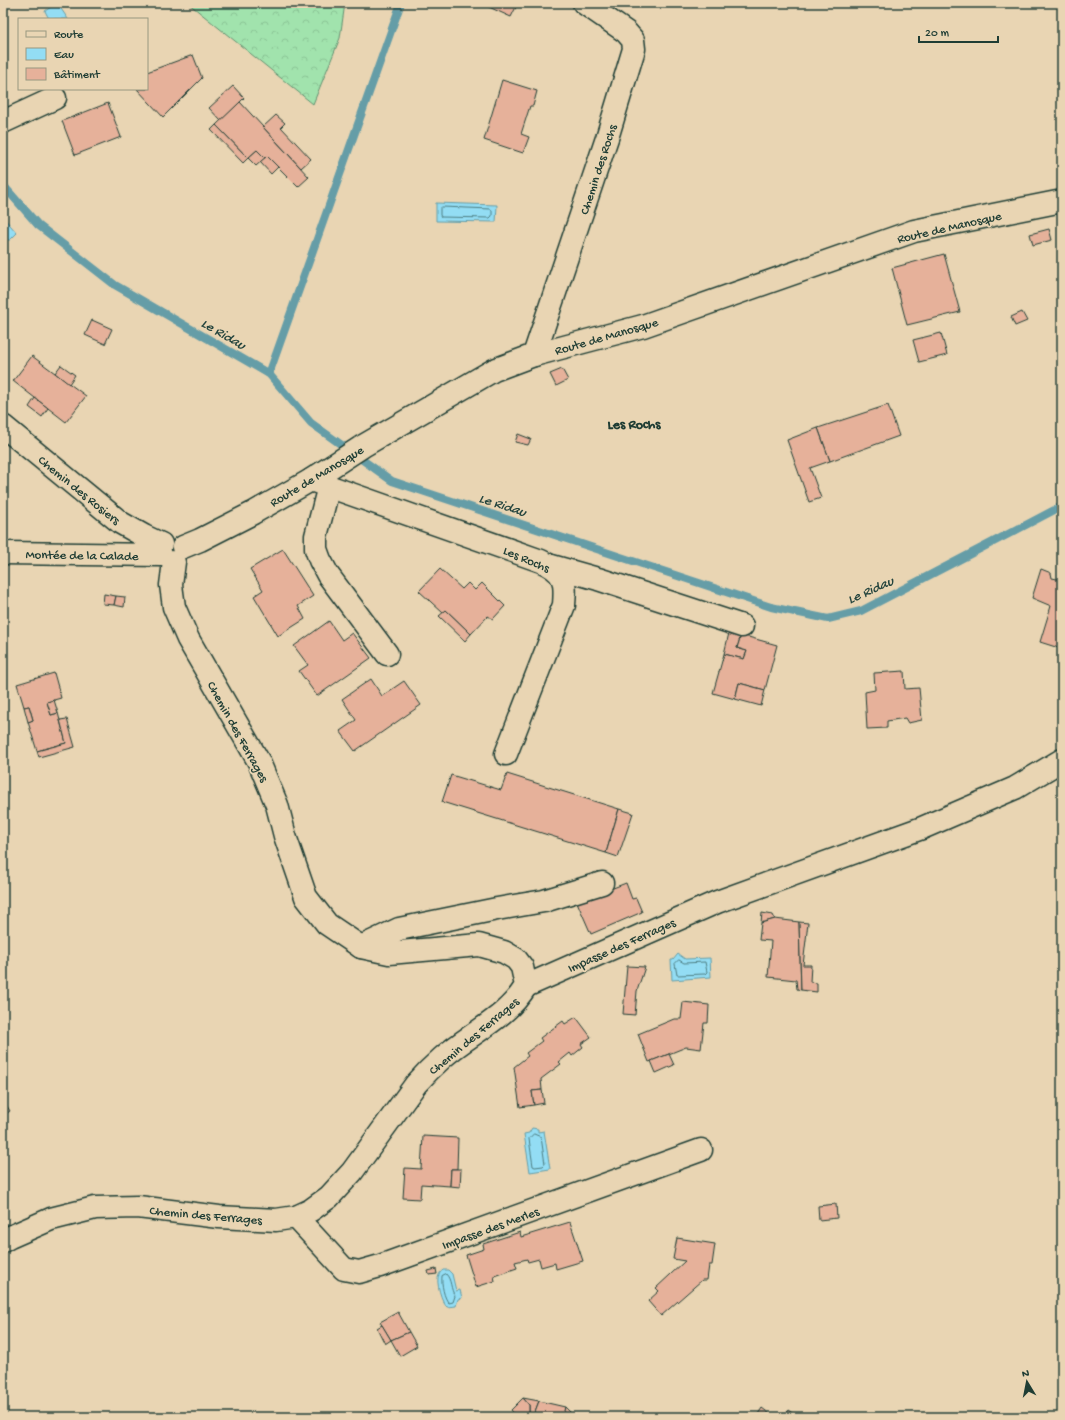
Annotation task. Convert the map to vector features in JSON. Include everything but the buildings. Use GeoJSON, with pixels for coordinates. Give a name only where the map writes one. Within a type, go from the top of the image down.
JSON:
{"type":"FeatureCollection","features":[{"type":"Feature","properties":{"kind":"street","name":"Chemin des Rochs"},"geometry":{"type":"LineString","coordinates":[[534,355],[607,138],[634,49],[633,40],[626,32],[584,3]]}},
{"type":"Feature","properties":{"kind":"street"},"geometry":{"type":"LineString","coordinates":[[3,122],[55,98]]}},
{"type":"Feature","properties":{"kind":"street","name":"Route de Manosque"},"geometry":{"type":"LineString","coordinates":[[170,552],[200,540],[253,513],[320,483],[337,463],[363,446],[494,370],[534,355],[643,326],[914,231],[1062,201]]}},
{"type":"Feature","properties":{"kind":"street","name":"Chemin des Rosiers"},"geometry":{"type":"LineString","coordinates":[[3,426],[121,523],[170,552]]}},
{"type":"Feature","properties":{"kind":"street"},"geometry":{"type":"LineString","coordinates":[[320,483],[316,536],[316,549],[320,560],[328,574],[387,654]]}},
{"type":"Feature","properties":{"kind":"street","name":"Les Rochs"},"geometry":{"type":"LineString","coordinates":[[320,483],[512,550],[552,566],[562,576],[565,583],[564,605],[506,754]]}},
{"type":"Feature","properties":{"kind":"street","name":"Montée de la Calade"},"geometry":{"type":"LineString","coordinates":[[3,552],[170,552]]}},
{"type":"Feature","properties":{"kind":"street","name":"Chemin des Ferrages"},"geometry":{"type":"LineString","coordinates":[[3,1241],[51,1219],[95,1208],[138,1207],[219,1217],[276,1220],[296,1217],[311,1210],[329,1197],[352,1172],[416,1084],[426,1073],[442,1058],[509,1008],[520,996],[526,986],[522,967],[516,959],[504,952],[479,945],[389,953],[361,947],[327,924],[306,897],[285,836],[277,805],[259,762],[188,640],[174,607],[171,585],[170,552]]}},
{"type":"Feature","properties":{"kind":"street"},"geometry":{"type":"LineString","coordinates":[[552,566],[598,579],[742,626]]}},
{"type":"Feature","properties":{"kind":"street","name":"Impasse des Ferrages"},"geometry":{"type":"LineString","coordinates":[[526,986],[717,902],[922,828],[1015,788],[1062,760]]}},
{"type":"Feature","properties":{"kind":"street"},"geometry":{"type":"LineString","coordinates":[[361,947],[399,929],[544,901],[602,883]]}},
{"type":"Feature","properties":{"kind":"street","name":"Impasse des Merles"},"geometry":{"type":"LineString","coordinates":[[296,1217],[344,1269],[359,1272],[388,1264],[701,1150]]}},
{"type":"Feature","properties":{"kind":"green space"},"geometry":{"type":"Polygon","coordinates":[[[188,3],[345,3],[340,38],[313,104],[188,3]]]}},
{"type":"Feature","properties":{"kind":"water"},"geometry":{"type":"Polygon","coordinates":[[[57,3],[67,18],[48,18],[45,11],[57,3]]]}},
{"type":"Feature","properties":{"kind":"water"},"geometry":{"type":"Polygon","coordinates":[[[436,203],[497,205],[496,222],[436,221],[436,203]]]}},
{"type":"Feature","properties":{"kind":"water"},"geometry":{"type":"Polygon","coordinates":[[[3,217],[17,233],[10,240],[3,236],[3,217]]]}},
{"type":"Feature","properties":{"kind":"water"},"geometry":{"type":"Polygon","coordinates":[[[678,954],[685,959],[710,958],[711,977],[672,980],[671,960],[673,960],[678,954]]]}},
{"type":"Feature","properties":{"kind":"water"},"geometry":{"type":"Polygon","coordinates":[[[532,1128],[538,1129],[538,1132],[544,1131],[550,1169],[530,1172],[524,1134],[529,1133],[532,1128]]]}},
{"type":"Feature","properties":{"kind":"water"},"geometry":{"type":"Polygon","coordinates":[[[443,1270],[448,1270],[452,1274],[456,1291],[460,1290],[462,1298],[458,1299],[456,1306],[447,1307],[441,1297],[438,1287],[438,1278],[443,1270]]]}},
{"type":"Feature","properties":{"kind":"waterway"},"geometry":{"type":"LineString","coordinates":[[269,374],[401,3]]}},
{"type":"Feature","properties":{"kind":"waterway","name":"Le Ridau"},"geometry":{"type":"LineString","coordinates":[[3,185],[38,225],[115,285],[269,374],[311,423],[392,481],[771,607],[828,619],[861,611],[1062,506]]}},
{"type":"Feature","properties":{"kind":"district","name":"Les Rochs"},"geometry":{"type":"Point","coordinates":[634,423]}}]}
